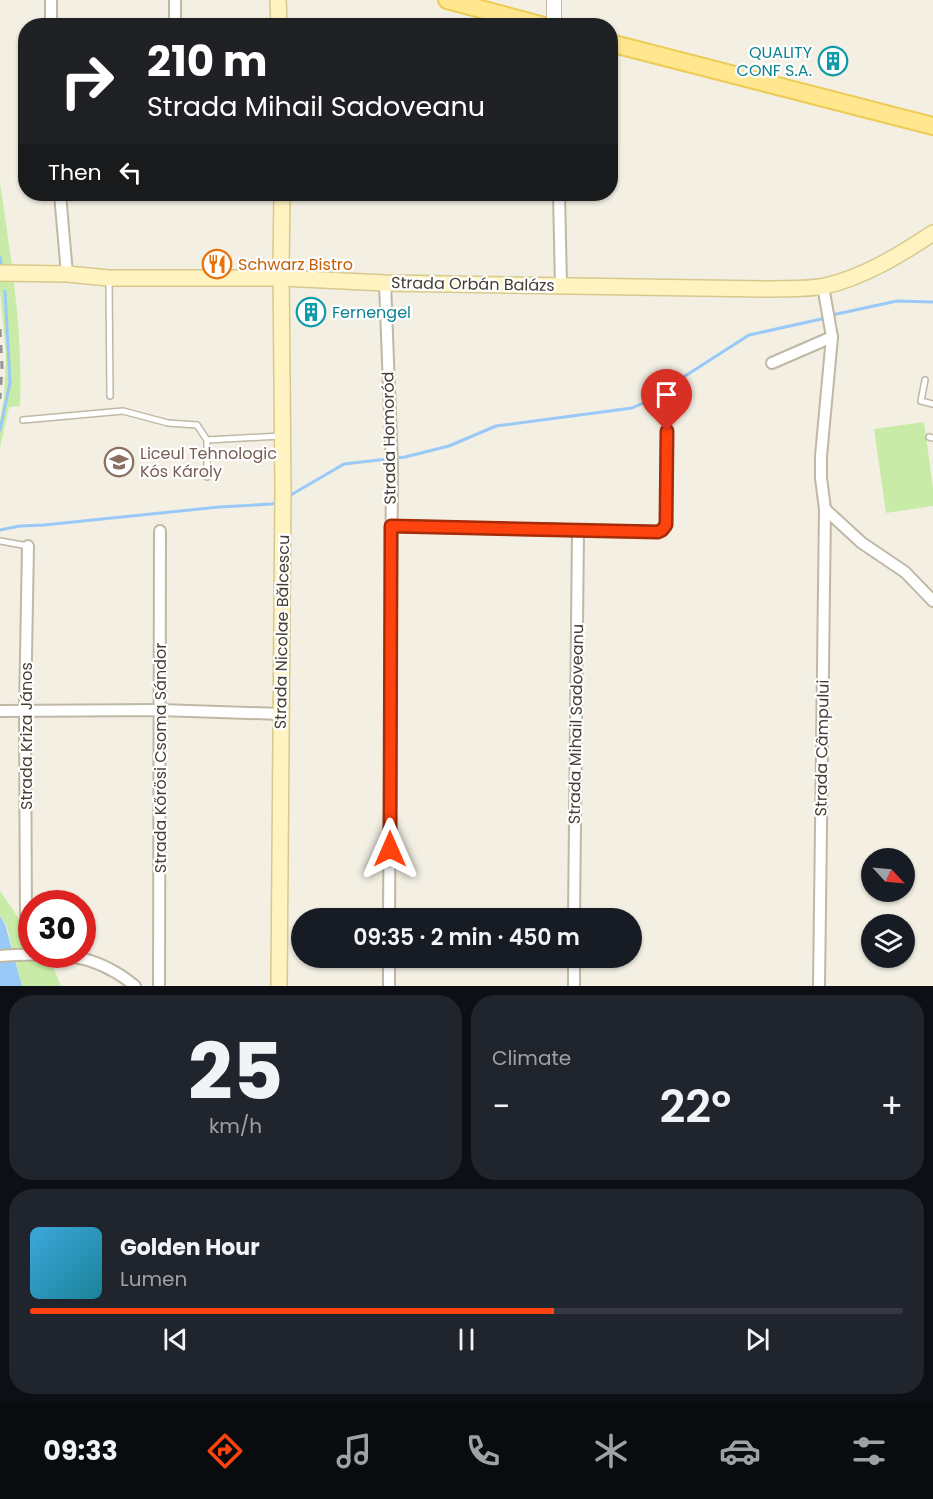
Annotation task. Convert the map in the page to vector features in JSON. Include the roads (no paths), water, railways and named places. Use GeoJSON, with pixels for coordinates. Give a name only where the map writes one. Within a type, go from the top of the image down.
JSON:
{"type":"FeatureCollection","features":[{"type":"Feature","properties":{"kind":"main road"},"geometry":{"type":"LineString","coordinates":[[278,0],[279,18]]}},
{"type":"Feature","properties":{"kind":"main road"},"geometry":{"type":"LineString","coordinates":[[447,0],[514,18]]}},
{"type":"Feature","properties":{"kind":"main road"},"geometry":{"type":"LineString","coordinates":[[618,45],[933,126]]}},
{"type":"Feature","properties":{"kind":"main road","name":"Strada Nicolae Bălcescu"},"geometry":{"type":"LineString","coordinates":[[279,986],[284,490],[282,201]]}},
{"type":"Feature","properties":{"kind":"main road","name":"Strada Orbán Balázs"},"geometry":{"type":"LineString","coordinates":[[0,273],[67,274],[109,278],[282,279],[385,283],[764,289],[823,286],[868,271],[933,233]]}},
{"type":"Feature","properties":{"kind":"street"},"geometry":{"type":"LineString","coordinates":[[51,0],[51,18]]}},
{"type":"Feature","properties":{"kind":"street"},"geometry":{"type":"LineString","coordinates":[[175,0],[175,18]]}},
{"type":"Feature","properties":{"kind":"street"},"geometry":{"type":"LineString","coordinates":[[554,0],[554,18]]}},
{"type":"Feature","properties":{"kind":"street"},"geometry":{"type":"LineString","coordinates":[[61,201],[67,274]]}},
{"type":"Feature","properties":{"kind":"street"},"geometry":{"type":"LineString","coordinates":[[559,201],[561,285]]}},
{"type":"Feature","properties":{"kind":"street","name":"Strada Homoród"},"geometry":{"type":"LineString","coordinates":[[385,283],[391,460],[389,908]]}},
{"type":"Feature","properties":{"kind":"street","name":"Strada Câmpului"},"geometry":{"type":"LineString","coordinates":[[819,986],[825,509],[821,456],[832,337],[823,286]]}},
{"type":"Feature","properties":{"kind":"street"},"geometry":{"type":"LineString","coordinates":[[772,363],[832,337]]}},
{"type":"Feature","properties":{"kind":"street"},"geometry":{"type":"LineString","coordinates":[[391,526],[658,532],[666,525],[667,431]]}},
{"type":"Feature","properties":{"kind":"street"},"geometry":{"type":"LineString","coordinates":[[825,509],[862,543],[905,572],[933,601]]}},
{"type":"Feature","properties":{"kind":"street","name":"Strada Mihail Sadoveanu"},"geometry":{"type":"LineString","coordinates":[[574,908],[578,530]]}},
{"type":"Feature","properties":{"kind":"street","name":"Strada Kőrösi Csoma Sándor"},"geometry":{"type":"LineString","coordinates":[[159,986],[160,531]]}},
{"type":"Feature","properties":{"kind":"street","name":"Strada Kriza János"},"geometry":{"type":"LineString","coordinates":[[26,890],[25,711],[28,546]]}},
{"type":"Feature","properties":{"kind":"street"},"geometry":{"type":"LineString","coordinates":[[0,711],[160,710],[281,714]]}},
{"type":"Feature","properties":{"kind":"street"},"geometry":{"type":"LineString","coordinates":[[0,956],[63,954],[87,958],[114,969],[135,986]]}},
{"type":"Feature","properties":{"kind":"street"},"geometry":{"type":"LineString","coordinates":[[389,968],[389,986]]}},
{"type":"Feature","properties":{"kind":"street"},"geometry":{"type":"LineString","coordinates":[[574,968],[574,986]]}},
{"type":"Feature","properties":{"kind":"lane"},"geometry":{"type":"LineString","coordinates":[[109,278],[110,396]]}},
{"type":"Feature","properties":{"kind":"lane"},"geometry":{"type":"LineString","coordinates":[[925,380],[921,400],[933,404]]}},
{"type":"Feature","properties":{"kind":"lane"},"geometry":{"type":"LineString","coordinates":[[22,420],[123,411],[168,423],[197,425],[207,440],[207,477]]}},
{"type":"Feature","properties":{"kind":"lane"},"geometry":{"type":"LineString","coordinates":[[207,440],[283,436]]}},
{"type":"Feature","properties":{"kind":"lane"},"geometry":{"type":"LineString","coordinates":[[0,541],[28,546]]}},
{"type":"Feature","properties":{"kind":"water"},"geometry":{"type":"Polygon","coordinates":[[[0,916],[5,924],[22,986],[0,986],[0,916]]]}},
{"type":"Feature","properties":{"kind":"waterway"},"geometry":{"type":"LineString","coordinates":[[0,257],[2,270]]}},
{"type":"Feature","properties":{"kind":"waterway"},"geometry":{"type":"LineString","coordinates":[[0,430],[10,383],[5,291]]}},
{"type":"Feature","properties":{"kind":"waterway"},"geometry":{"type":"LineString","coordinates":[[832,315],[897,301],[933,302]]}},
{"type":"Feature","properties":{"kind":"waterway"},"geometry":{"type":"LineString","coordinates":[[289,496],[344,464],[405,457],[449,446],[496,426],[632,408],[749,335],[826,318]]}},
{"type":"Feature","properties":{"kind":"waterway"},"geometry":{"type":"LineString","coordinates":[[0,530],[20,526],[272,504],[278,501]]}},
{"type":"Feature","properties":{"kind":"railway"},"geometry":{"type":"LineString","coordinates":[[0,329],[2,367],[0,399]]}},
{"type":"Feature","properties":{"kind":"place","name":"QUALITY CONF S.A."},"geometry":{"type":"Point","coordinates":[833,61]}},
{"type":"Feature","properties":{"kind":"place","name":"Schwarz Bistro"},"geometry":{"type":"Point","coordinates":[217,264]}},
{"type":"Feature","properties":{"kind":"place","name":"Fernengel"},"geometry":{"type":"Point","coordinates":[311,312]}},
{"type":"Feature","properties":{"kind":"place","name":"Liceul Tehnologic Kós Károly"},"geometry":{"type":"Point","coordinates":[119,462]}}]}
